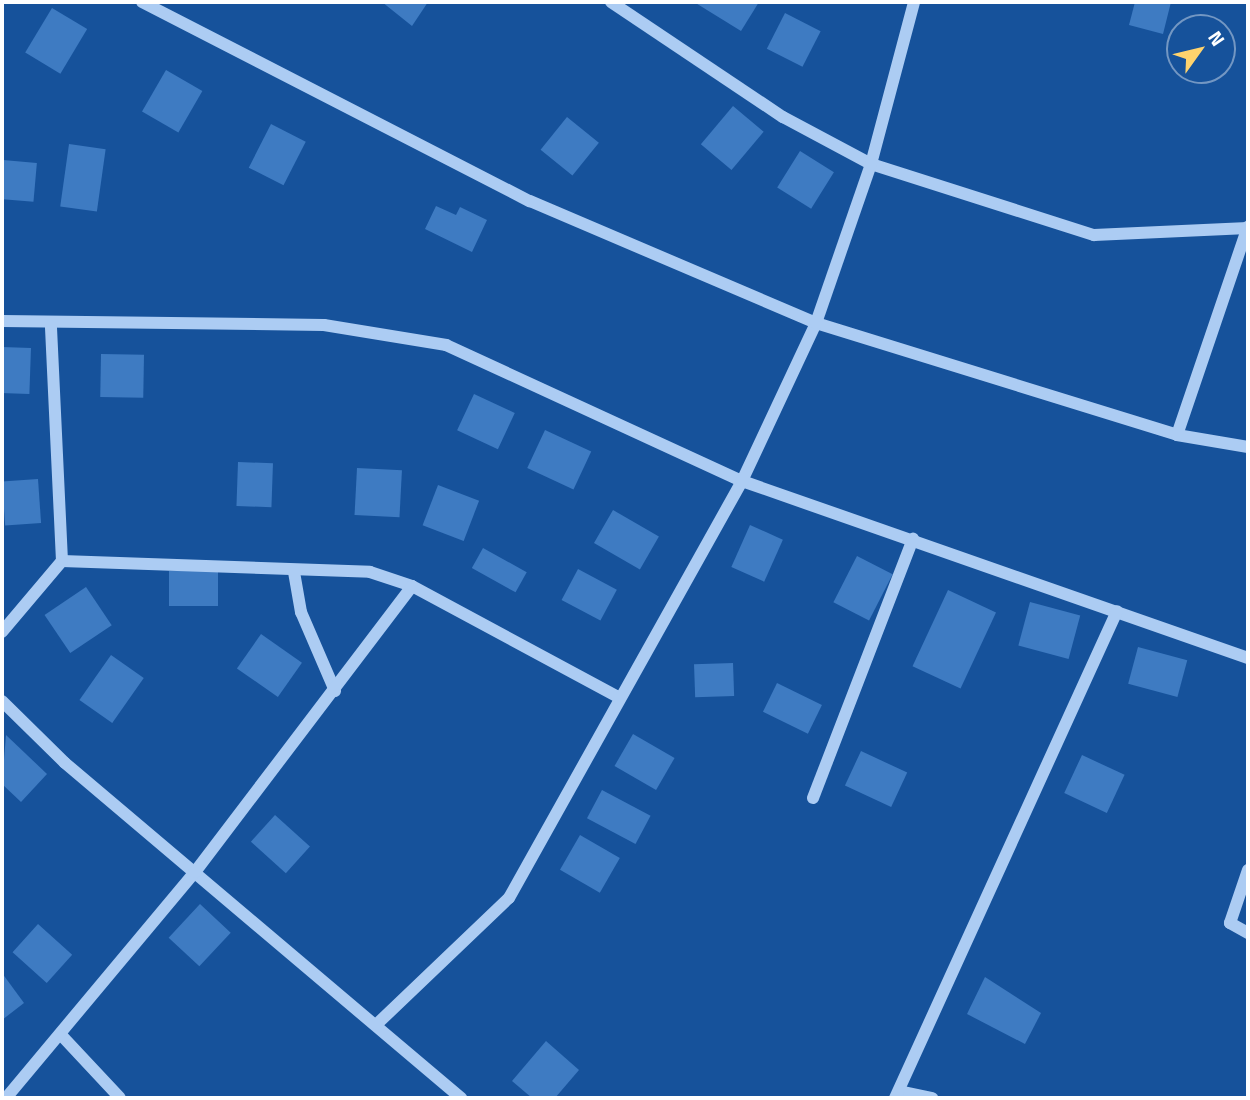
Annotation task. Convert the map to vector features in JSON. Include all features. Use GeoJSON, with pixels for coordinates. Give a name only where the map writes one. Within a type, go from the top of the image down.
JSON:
{"type":"FeatureCollection","features":[{"type":"Feature","properties":{"kind":"street"},"geometry":{"type":"LineString","coordinates":[[142,2],[530,201],[816,323],[1177,435],[1248,447]]}},
{"type":"Feature","properties":{"kind":"street"},"geometry":{"type":"LineString","coordinates":[[611,2],[631,7],[783,117],[871,164],[1094,235],[1248,227],[1177,435]]}},
{"type":"Feature","properties":{"kind":"street"},"geometry":{"type":"LineString","coordinates":[[377,1024],[509,898],[617,696],[742,481],[816,323],[871,164],[914,2]]}},
{"type":"Feature","properties":{"kind":"street"},"geometry":{"type":"LineString","coordinates":[[2,321],[51,327],[324,325],[446,345],[742,481],[1248,658]]}},
{"type":"Feature","properties":{"kind":"street"},"geometry":{"type":"LineString","coordinates":[[2,632],[62,561],[51,327]]}},
{"type":"Feature","properties":{"kind":"street"},"geometry":{"type":"LineString","coordinates":[[813,798],[913,539]]}},
{"type":"Feature","properties":{"kind":"street"},"geometry":{"type":"LineString","coordinates":[[62,561],[275,565],[294,572],[370,572],[412,586],[617,696]]}},
{"type":"Feature","properties":{"kind":"street"},"geometry":{"type":"LineString","coordinates":[[294,572],[300,612],[335,691]]}},
{"type":"Feature","properties":{"kind":"street"},"geometry":{"type":"LineString","coordinates":[[6,1098],[63,1037],[195,872],[335,691],[412,586]]}},
{"type":"Feature","properties":{"kind":"street"},"geometry":{"type":"LineString","coordinates":[[932,1098],[897,1095],[1117,611]]}},
{"type":"Feature","properties":{"kind":"street"},"geometry":{"type":"LineString","coordinates":[[3,703],[195,872],[461,1098]]}},
{"type":"Feature","properties":{"kind":"street"},"geometry":{"type":"LineString","coordinates":[[1248,870],[1230,923],[1248,933]]}},
{"type":"Feature","properties":{"kind":"street"},"geometry":{"type":"LineString","coordinates":[[63,1037],[120,1098]]}},
{"type":"Feature","properties":{"kind":"building"},"geometry":{"type":"Polygon","coordinates":[[[382,2],[428,2],[412,26],[382,2]]]}},
{"type":"Feature","properties":{"kind":"building"},"geometry":{"type":"Polygon","coordinates":[[[694,2],[759,2],[741,31],[694,2]]]}},
{"type":"Feature","properties":{"kind":"building"},"geometry":{"type":"Polygon","coordinates":[[[1135,2],[1171,2],[1163,34],[1129,25],[1135,2]]]}},
{"type":"Feature","properties":{"kind":"building"},"geometry":{"type":"Polygon","coordinates":[[[52,8],[87,29],[60,74],[25,53],[52,8]]]}},
{"type":"Feature","properties":{"kind":"building"},"geometry":{"type":"Polygon","coordinates":[[[785,13],[821,31],[802,67],[767,49],[785,13]]]}},
{"type":"Feature","properties":{"kind":"building"},"geometry":{"type":"Polygon","coordinates":[[[166,70],[202,91],[178,133],[142,112],[166,70]]]}},
{"type":"Feature","properties":{"kind":"building"},"geometry":{"type":"Polygon","coordinates":[[[733,106],[764,132],[732,170],[701,144],[733,106]]]}},
{"type":"Feature","properties":{"kind":"building"},"geometry":{"type":"Polygon","coordinates":[[[567,117],[599,143],[572,175],[541,150],[567,117]]]}},
{"type":"Feature","properties":{"kind":"building"},"geometry":{"type":"Polygon","coordinates":[[[271,124],[306,142],[284,185],[249,168],[271,124]]]}},
{"type":"Feature","properties":{"kind":"building"},"geometry":{"type":"Polygon","coordinates":[[[69,144],[106,149],[97,212],[60,206],[69,144]]]}},
{"type":"Feature","properties":{"kind":"building"},"geometry":{"type":"Polygon","coordinates":[[[800,151],[834,172],[811,209],[777,187],[800,151]]]}},
{"type":"Feature","properties":{"kind":"building"},"geometry":{"type":"Polygon","coordinates":[[[3,160],[37,163],[33,202],[2,199],[3,160]]]}},
{"type":"Feature","properties":{"kind":"building"},"geometry":{"type":"Polygon","coordinates":[[[436,206],[456,215],[460,207],[487,220],[472,252],[425,229],[436,206]]]}},
{"type":"Feature","properties":{"kind":"building"},"geometry":{"type":"Polygon","coordinates":[[[2,347],[31,348],[29,394],[2,393],[2,347]]]}},
{"type":"Feature","properties":{"kind":"building"},"geometry":{"type":"Polygon","coordinates":[[[101,354],[144,355],[143,398],[100,397],[101,354]]]}},
{"type":"Feature","properties":{"kind":"building"},"geometry":{"type":"Polygon","coordinates":[[[474,394],[515,413],[498,449],[457,430],[474,394]]]}},
{"type":"Feature","properties":{"kind":"building"},"geometry":{"type":"Polygon","coordinates":[[[545,430],[591,452],[573,490],[527,468],[545,430]]]}},
{"type":"Feature","properties":{"kind":"building"},"geometry":{"type":"Polygon","coordinates":[[[238,462],[273,463],[271,507],[236,506],[238,462]]]}},
{"type":"Feature","properties":{"kind":"building"},"geometry":{"type":"Polygon","coordinates":[[[357,468],[402,470],[399,517],[355,515],[357,468]]]}},
{"type":"Feature","properties":{"kind":"building"},"geometry":{"type":"Polygon","coordinates":[[[38,479],[41,523],[5,525],[2,482],[38,479]]]}},
{"type":"Feature","properties":{"kind":"building"},"geometry":{"type":"Polygon","coordinates":[[[438,485],[479,501],[464,541],[423,525],[438,485]]]}},
{"type":"Feature","properties":{"kind":"building"},"geometry":{"type":"Polygon","coordinates":[[[613,510],[659,536],[640,569],[594,543],[613,510]]]}},
{"type":"Feature","properties":{"kind":"building"},"geometry":{"type":"Polygon","coordinates":[[[750,525],[783,540],[764,582],[731,567],[750,525]]]}},
{"type":"Feature","properties":{"kind":"building"},"geometry":{"type":"Polygon","coordinates":[[[483,548],[527,572],[516,592],[472,568],[483,548]]]}},
{"type":"Feature","properties":{"kind":"building"},"geometry":{"type":"Polygon","coordinates":[[[857,556],[893,574],[869,620],[833,602],[857,556]]]}},
{"type":"Feature","properties":{"kind":"building"},"geometry":{"type":"Polygon","coordinates":[[[578,569],[617,590],[600,621],[562,600],[578,569]]]}},
{"type":"Feature","properties":{"kind":"building"},"geometry":{"type":"Polygon","coordinates":[[[169,571],[218,571],[218,606],[169,606],[169,571]]]}},
{"type":"Feature","properties":{"kind":"building"},"geometry":{"type":"Polygon","coordinates":[[[86,587],[112,625],[70,653],[45,615],[86,587]]]}},
{"type":"Feature","properties":{"kind":"building"},"geometry":{"type":"Polygon","coordinates":[[[948,590],[996,612],[961,689],[913,666],[948,590]]]}},
{"type":"Feature","properties":{"kind":"building"},"geometry":{"type":"Polygon","coordinates":[[[1030,602],[1080,615],[1069,659],[1018,645],[1030,602]]]}},
{"type":"Feature","properties":{"kind":"building"},"geometry":{"type":"Polygon","coordinates":[[[261,634],[302,663],[278,697],[237,668],[261,634]]]}},
{"type":"Feature","properties":{"kind":"building"},"geometry":{"type":"Polygon","coordinates":[[[1138,647],[1187,660],[1177,697],[1128,684],[1138,647]]]}},
{"type":"Feature","properties":{"kind":"building"},"geometry":{"type":"Polygon","coordinates":[[[111,655],[144,678],[112,723],[79,700],[111,655]]]}},
{"type":"Feature","properties":{"kind":"building"},"geometry":{"type":"Polygon","coordinates":[[[733,663],[734,696],[695,697],[694,664],[733,663]]]}},
{"type":"Feature","properties":{"kind":"building"},"geometry":{"type":"Polygon","coordinates":[[[777,683],[822,705],[808,734],[763,712],[777,683]]]}},
{"type":"Feature","properties":{"kind":"building"},"geometry":{"type":"Polygon","coordinates":[[[633,734],[675,758],[656,790],[614,766],[633,734]]]}},
{"type":"Feature","properties":{"kind":"building"},"geometry":{"type":"Polygon","coordinates":[[[6,735],[47,774],[21,802],[2,784],[6,735]]]}},
{"type":"Feature","properties":{"kind":"building"},"geometry":{"type":"Polygon","coordinates":[[[861,751],[907,773],[891,807],[845,785],[861,751]]]}},
{"type":"Feature","properties":{"kind":"building"},"geometry":{"type":"Polygon","coordinates":[[[1082,755],[1125,775],[1107,813],[1064,793],[1082,755]]]}},
{"type":"Feature","properties":{"kind":"building"},"geometry":{"type":"Polygon","coordinates":[[[602,790],[651,816],[636,844],[587,818],[602,790]]]}},
{"type":"Feature","properties":{"kind":"building"},"geometry":{"type":"Polygon","coordinates":[[[275,815],[310,846],[286,873],[251,842],[275,815]]]}},
{"type":"Feature","properties":{"kind":"building"},"geometry":{"type":"Polygon","coordinates":[[[580,835],[620,858],[600,893],[560,870],[580,835]]]}},
{"type":"Feature","properties":{"kind":"building"},"geometry":{"type":"Polygon","coordinates":[[[200,904],[231,933],[199,966],[169,938],[200,904]]]}},
{"type":"Feature","properties":{"kind":"building"},"geometry":{"type":"Polygon","coordinates":[[[38,924],[72,955],[47,983],[13,952],[38,924]]]}},
{"type":"Feature","properties":{"kind":"building"},"geometry":{"type":"Polygon","coordinates":[[[2,973],[24,1003],[2,1020],[2,973]]]}},
{"type":"Feature","properties":{"kind":"building"},"geometry":{"type":"Polygon","coordinates":[[[985,977],[1041,1013],[1025,1044],[967,1014],[985,977]]]}},
{"type":"Feature","properties":{"kind":"building"},"geometry":{"type":"Polygon","coordinates":[[[546,1041],[579,1070],[555,1098],[532,1098],[512,1081],[546,1041]]]}}]}
